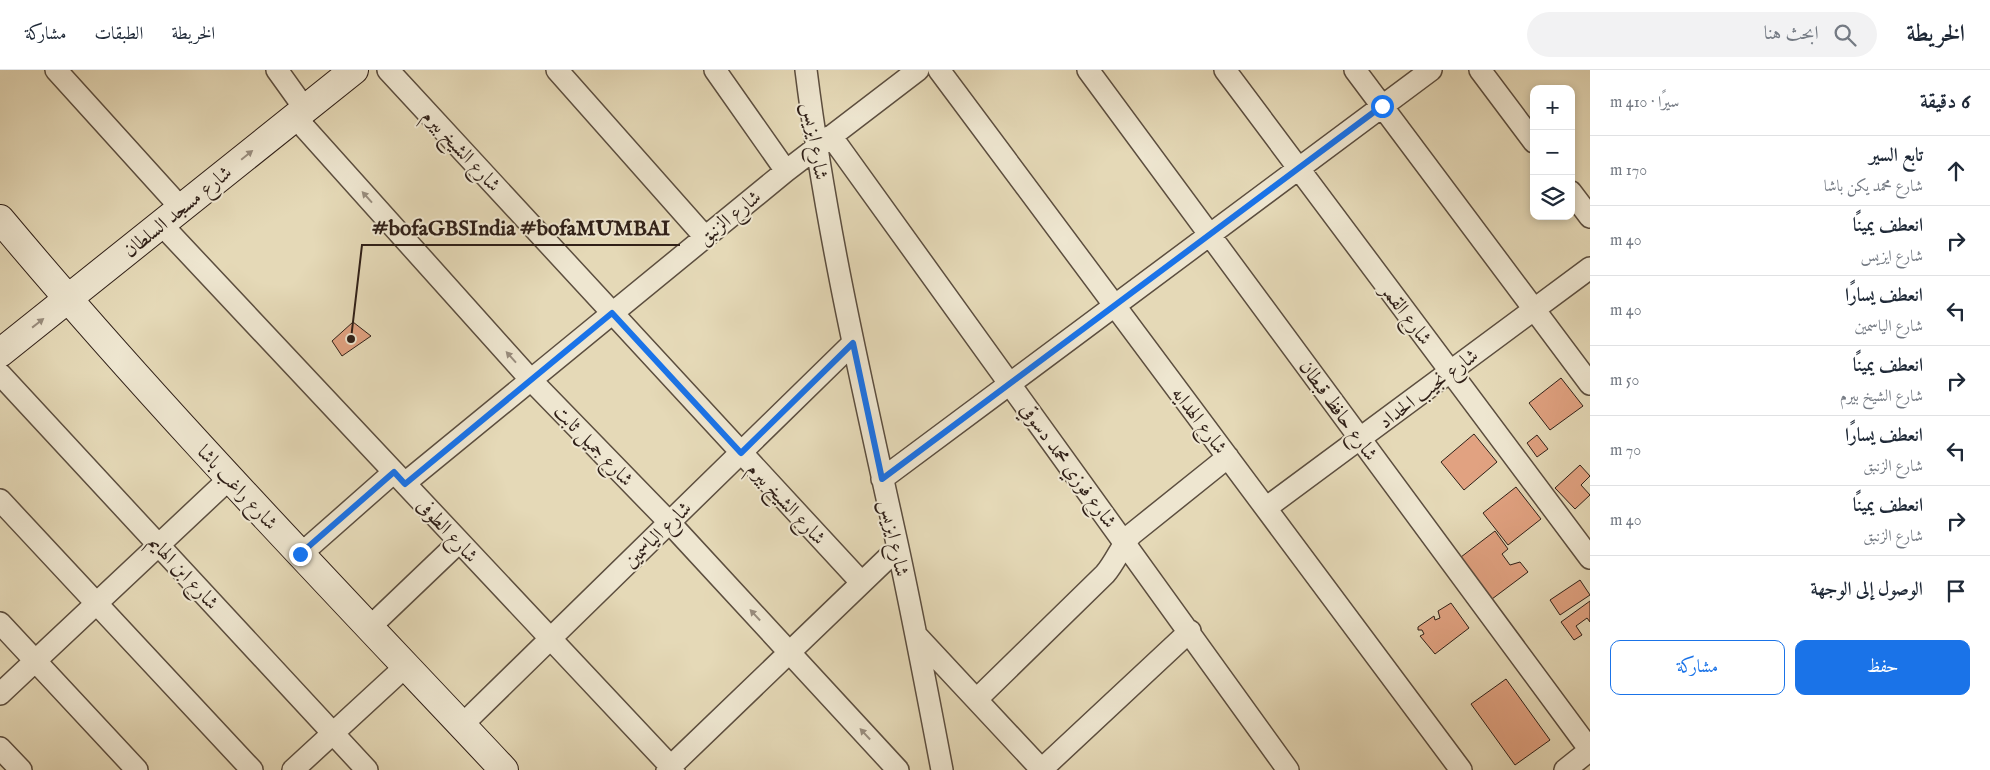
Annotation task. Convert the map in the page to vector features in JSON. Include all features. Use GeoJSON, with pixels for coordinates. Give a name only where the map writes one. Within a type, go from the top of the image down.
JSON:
{"type":"FeatureCollection","features":[{"type":"Feature","properties":{"kind":"street","name":"شارع الطوفى"},"geometry":{"type":"LineString","coordinates":[[56,70],[171,216],[399,478],[551,639],[670,769]]}},
{"type":"Feature","properties":{"kind":"street","name":"شارع جميل ثابت"},"geometry":{"type":"LineString","coordinates":[[277,70],[300,113],[531,380],[669,522],[898,770]]}},
{"type":"Feature","properties":{"kind":"street","name":"شارع مسجد السلطان"},"geometry":{"type":"LineString","coordinates":[[0,353],[354,70]]}},
{"type":"Feature","properties":{"kind":"street","name":"شارع الشيخ بيرم"},"geometry":{"type":"LineString","coordinates":[[388,70],[861,582]]}},
{"type":"Feature","properties":{"kind":"street"},"geometry":{"type":"LineString","coordinates":[[557,70],[705,236]]}},
{"type":"Feature","properties":{"kind":"street"},"geometry":{"type":"LineString","coordinates":[[715,70],[786,171]]}},
{"type":"Feature","properties":{"kind":"street","name":"شارع ايزيس"},"geometry":{"type":"LineString","coordinates":[[806,70],[823,142],[853,343],[898,548],[942,770]]}},
{"type":"Feature","properties":{"kind":"street","name":"شارع الزنبق"},"geometry":{"type":"LineString","coordinates":[[300,554],[531,380],[786,171],[918,70]]}},
{"type":"Feature","properties":{"kind":"street","name":"شارع الهدايه"},"geometry":{"type":"LineString","coordinates":[[939,70],[1461,770]]}},
{"type":"Feature","properties":{"kind":"street","name":"شارع حافظ قبطان"},"geometry":{"type":"LineString","coordinates":[[1088,70],[1590,750]]}},
{"type":"Feature","properties":{"kind":"street","name":"شارع القمر"},"geometry":{"type":"LineString","coordinates":[[1225,70],[1590,558]]}},
{"type":"Feature","properties":{"kind":"street"},"geometry":{"type":"LineString","coordinates":[[1355,70],[1590,384]]}},
{"type":"Feature","properties":{"kind":"street"},"geometry":{"type":"LineString","coordinates":[[882,479],[1431,70]]}},
{"type":"Feature","properties":{"kind":"street"},"geometry":{"type":"LineString","coordinates":[[1480,70],[1530,137]]}},
{"type":"Feature","properties":{"kind":"street","name":"شارع فوزي محمد دسوقي"},"geometry":{"type":"LineString","coordinates":[[823,142],[1010,384],[1190,631],[1288,770]]}},
{"type":"Feature","properties":{"kind":"street"},"geometry":{"type":"LineString","coordinates":[[1575,197],[1590,217]]}},
{"type":"Feature","properties":{"kind":"street","name":"شارع راغب باشا"},"geometry":{"type":"LineString","coordinates":[[0,219],[67,300],[300,554],[504,770]]}},
{"type":"Feature","properties":{"kind":"street","name":"شارع نجيب الحداد"},"geometry":{"type":"LineString","coordinates":[[1266,508],[1590,268]]}},
{"type":"Feature","properties":{"kind":"street","name":"شارع الياسمين"},"geometry":{"type":"LineString","coordinates":[[462,725],[853,343]]}},
{"type":"Feature","properties":{"kind":"street","name":"شارع ابن الهايم"},"geometry":{"type":"LineString","coordinates":[[0,374],[367,770]]}},
{"type":"Feature","properties":{"kind":"street"},"geometry":{"type":"LineString","coordinates":[[977,698],[1105,574],[1120,554],[1125,542],[1144,523],[1228,457]]}},
{"type":"Feature","properties":{"kind":"street"},"geometry":{"type":"LineString","coordinates":[[0,694],[230,478]]}},
{"type":"Feature","properties":{"kind":"street"},"geometry":{"type":"LineString","coordinates":[[0,500],[252,770]]}},
{"type":"Feature","properties":{"kind":"street"},"geometry":{"type":"LineString","coordinates":[[370,627],[459,542]]}},
{"type":"Feature","properties":{"kind":"street"},"geometry":{"type":"LineString","coordinates":[[670,769],[898,548]]}},
{"type":"Feature","properties":{"kind":"street"},"geometry":{"type":"LineString","coordinates":[[0,623],[137,770]]}},
{"type":"Feature","properties":{"kind":"street"},"geometry":{"type":"LineString","coordinates":[[916,635],[977,698],[1042,770],[1190,631]]}},
{"type":"Feature","properties":{"kind":"street"},"geometry":{"type":"LineString","coordinates":[[292,770],[406,666]]}},
{"type":"Feature","properties":{"kind":"street"},"geometry":{"type":"LineString","coordinates":[[0,748],[21,770]]}},
{"type":"Feature","properties":{"kind":"street"},"geometry":{"type":"LineString","coordinates":[[1565,770],[1590,750]]}},
{"type":"Feature","properties":{"kind":"building"},"geometry":{"type":"Polygon","coordinates":[[[353,322],[371,336],[342,356],[332,341],[353,322]]]}},
{"type":"Feature","properties":{"kind":"building"},"geometry":{"type":"Polygon","coordinates":[[[1561,378],[1583,406],[1550,430],[1529,403],[1561,378]]]}},
{"type":"Feature","properties":{"kind":"building"},"geometry":{"type":"Polygon","coordinates":[[[1474,434],[1497,462],[1464,490],[1441,462],[1474,434]]]}},
{"type":"Feature","properties":{"kind":"building"},"geometry":{"type":"Polygon","coordinates":[[[1537,435],[1548,449],[1537,457],[1527,443],[1537,435]]]}},
{"type":"Feature","properties":{"kind":"building"},"geometry":{"type":"Polygon","coordinates":[[[1580,465],[1590,476],[1581,485],[1590,495],[1575,509],[1555,488],[1580,465]]]}},
{"type":"Feature","properties":{"kind":"building"},"geometry":{"type":"Polygon","coordinates":[[[1516,487],[1541,519],[1508,545],[1483,513],[1516,487]]]}},
{"type":"Feature","properties":{"kind":"building"},"geometry":{"type":"Polygon","coordinates":[[[1495,531],[1508,549],[1502,554],[1510,565],[1520,562],[1528,572],[1492,599],[1461,557],[1495,531]]]}},
{"type":"Feature","properties":{"kind":"building"},"geometry":{"type":"Polygon","coordinates":[[[1580,580],[1590,595],[1560,615],[1550,600],[1580,580]]]}},
{"type":"Feature","properties":{"kind":"building"},"geometry":{"type":"Polygon","coordinates":[[[1590,601],[1590,622],[1587,618],[1576,626],[1582,635],[1574,640],[1561,622],[1590,601]]]}},
{"type":"Feature","properties":{"kind":"building"},"geometry":{"type":"Polygon","coordinates":[[[1451,603],[1469,628],[1435,654],[1420,636],[1424,634],[1422,630],[1418,630],[1418,627],[1434,616],[1435,620],[1440,618],[1438,611],[1451,603]]]}},
{"type":"Feature","properties":{"kind":"building"},"geometry":{"type":"Polygon","coordinates":[[[1506,679],[1550,740],[1515,765],[1471,704],[1506,679]]]}},
{"type":"Feature","properties":{"kind":"place","name":"#bofaGBSIndia #bofaMUMBAI"},"geometry":{"type":"Point","coordinates":[351,339]}},
{"type":"Feature","properties":{"kind":"route"},"geometry":{"type":"LineString","coordinates":[[300,554],[394,472],[405,484],[612,313],[741,453],[853,343],[882,479],[1382,106]]}}]}
